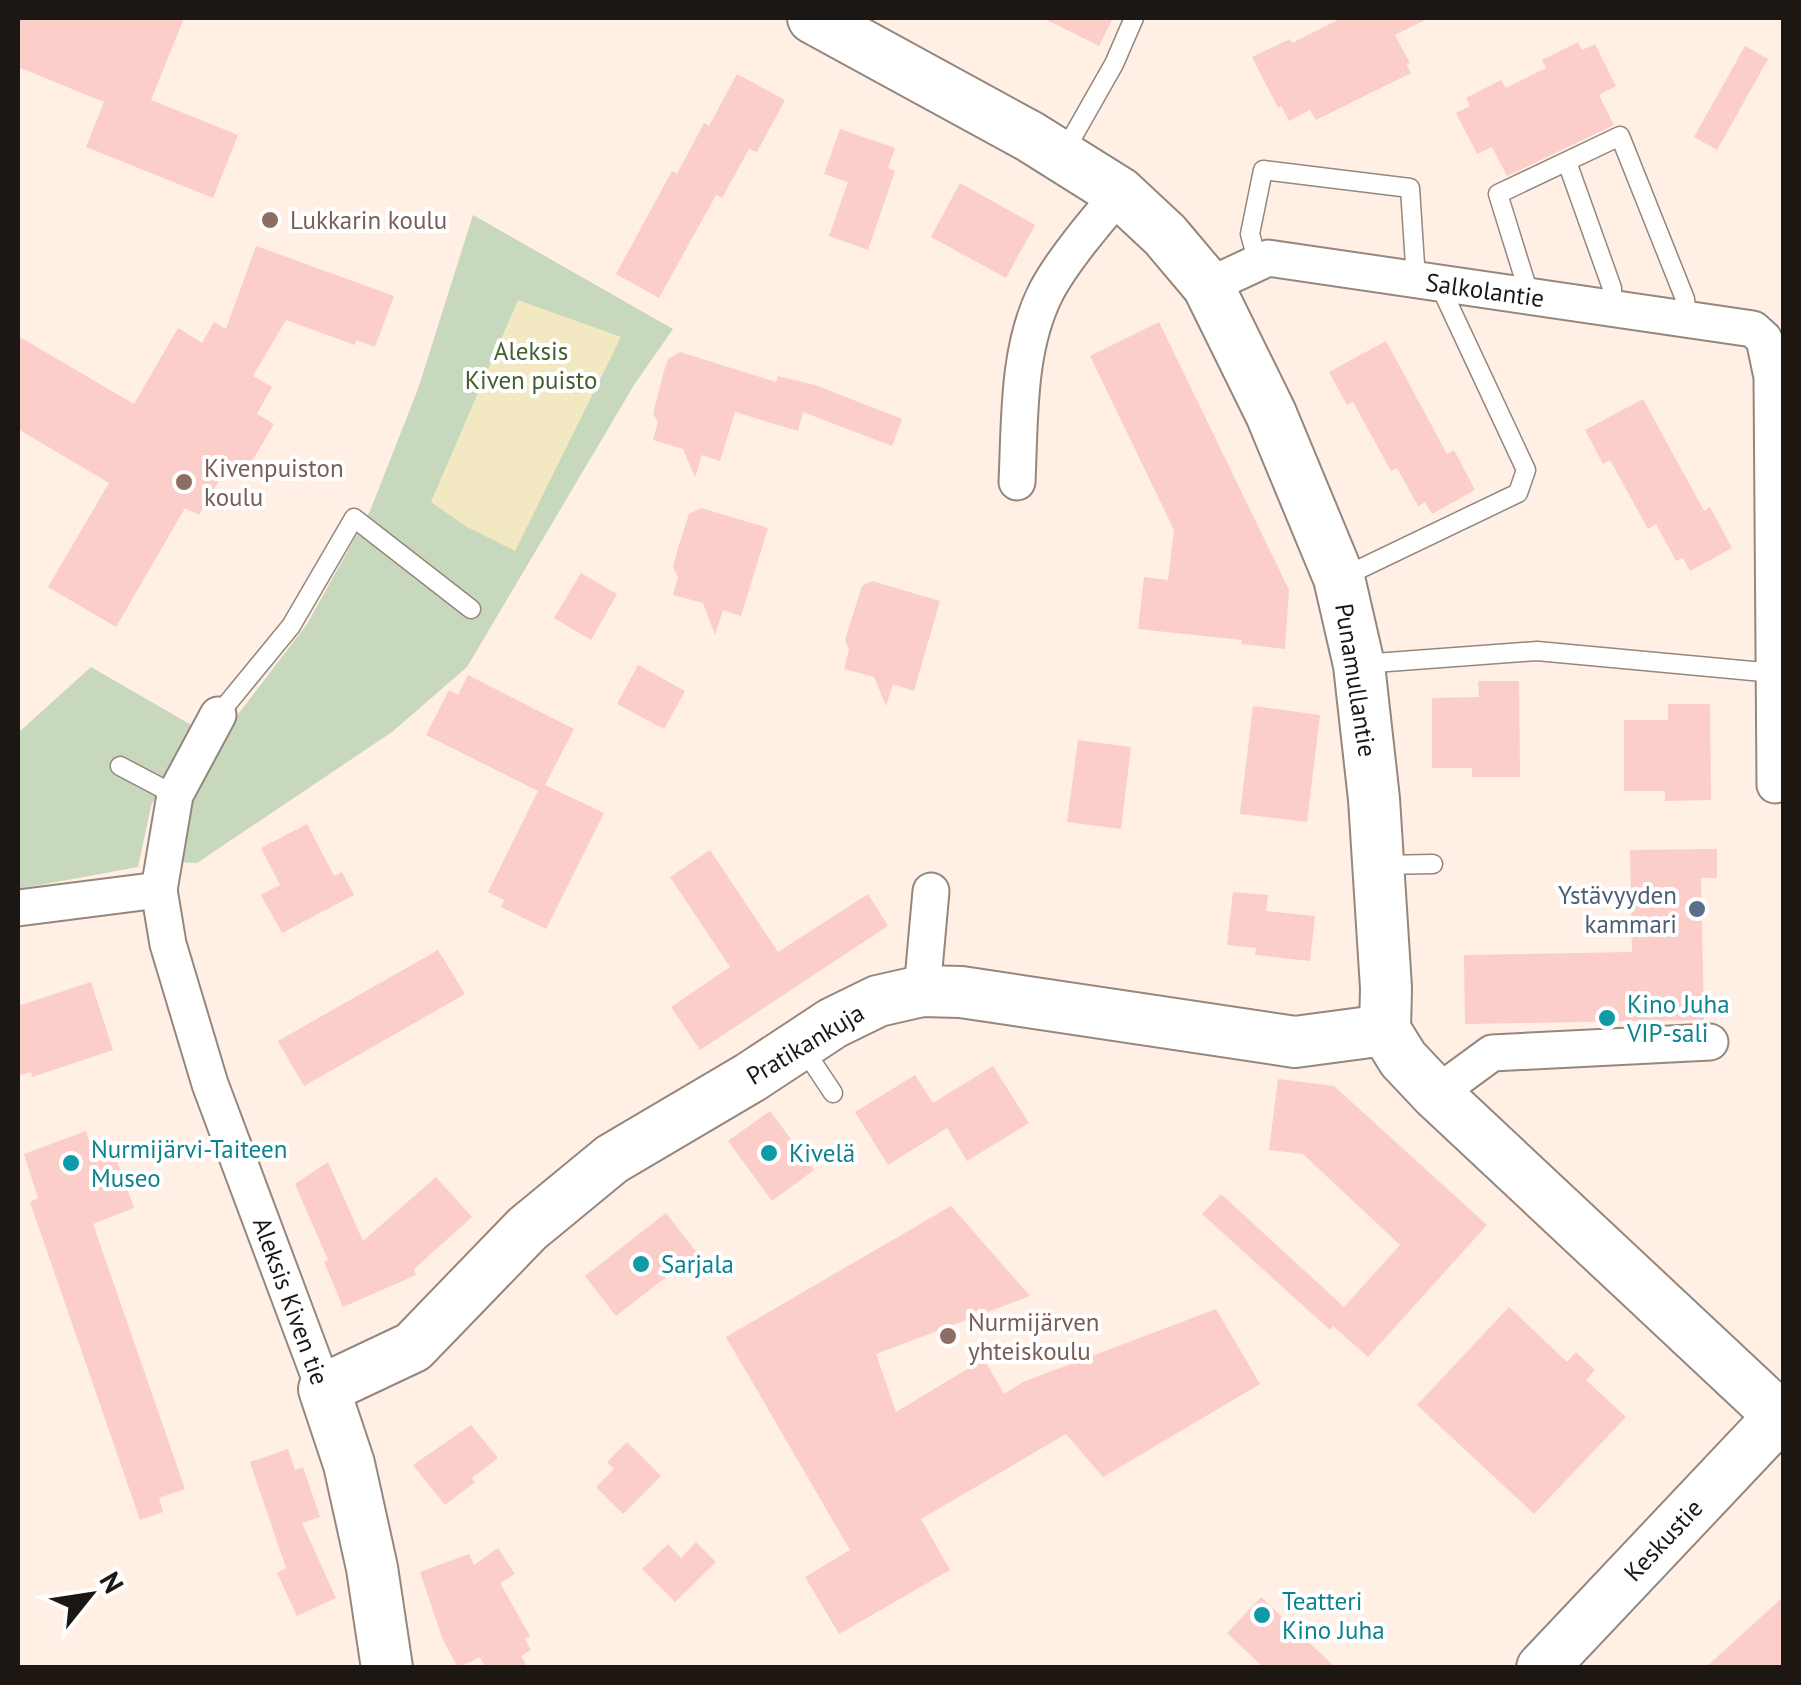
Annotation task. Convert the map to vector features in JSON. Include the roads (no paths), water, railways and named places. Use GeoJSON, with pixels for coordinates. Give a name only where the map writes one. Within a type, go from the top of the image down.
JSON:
{"type":"FeatureCollection","features":[{"type":"Feature","properties":{"kind":"street","name":"Punamullantie"},"geometry":{"type":"LineString","coordinates":[[813,18],[1120,192],[1165,234],[1208,286],[1271,414],[1339,578],[1358,665],[1380,865],[1385,1030]]}},
{"type":"Feature","properties":{"kind":"street"},"geometry":{"type":"LineString","coordinates":[[1017,482],[1028,348],[1046,292],[1120,192]]}},
{"type":"Feature","properties":{"kind":"street","name":"Salkolantie"},"geometry":{"type":"LineString","coordinates":[[1208,286],[1268,258],[1753,330],[1764,339],[1772,377],[1774,673]]}},
{"type":"Feature","properties":{"kind":"street"},"geometry":{"type":"LineString","coordinates":[[1774,673],[1775,786]]}},
{"type":"Feature","properties":{"kind":"street","name":"Aleksis Kiven tie"},"geometry":{"type":"LineString","coordinates":[[218,715],[176,795],[158,890],[168,944],[210,1084],[349,1464],[372,1568],[386,1668]]}},
{"type":"Feature","properties":{"kind":"street"},"geometry":{"type":"LineString","coordinates":[[18,908],[158,890]]}},
{"type":"Feature","properties":{"kind":"street"},"geometry":{"type":"LineString","coordinates":[[922,991],[931,891]]}},
{"type":"Feature","properties":{"kind":"street","name":"Pratikankuja"},"geometry":{"type":"LineString","coordinates":[[324,1389],[413,1347],[526,1229],[612,1159],[833,1023],[878,1001],[922,991],[962,992],[1295,1042],[1385,1030]]}},
{"type":"Feature","properties":{"kind":"street"},"geometry":{"type":"LineString","coordinates":[[1385,1030],[1403,1059],[1436,1094],[1782,1419]]}},
{"type":"Feature","properties":{"kind":"street"},"geometry":{"type":"LineString","coordinates":[[1436,1094],[1492,1054],[1710,1042]]}},
{"type":"Feature","properties":{"kind":"street","name":"Keskustie"},"geometry":{"type":"LineString","coordinates":[[1542,1668],[1782,1419]]}},
{"type":"Feature","properties":{"kind":"lane"},"geometry":{"type":"LineString","coordinates":[[1062,157],[1114,64],[1134,18]]}},
{"type":"Feature","properties":{"kind":"lane"},"geometry":{"type":"LineString","coordinates":[[1530,297],[1498,194],[1620,136],[1685,299],[1687,320]]}},
{"type":"Feature","properties":{"kind":"lane"},"geometry":{"type":"LineString","coordinates":[[1566,162],[1612,288],[1612,309]]}},
{"type":"Feature","properties":{"kind":"lane"},"geometry":{"type":"LineString","coordinates":[[1258,262],[1250,234],[1263,170],[1410,188],[1427,282],[1526,470],[1518,492],[1339,578]]}},
{"type":"Feature","properties":{"kind":"lane"},"geometry":{"type":"LineString","coordinates":[[218,715],[292,626],[354,518],[471,609]]}},
{"type":"Feature","properties":{"kind":"lane"},"geometry":{"type":"LineString","coordinates":[[1358,665],[1537,652],[1774,673]]}},
{"type":"Feature","properties":{"kind":"lane"},"geometry":{"type":"LineString","coordinates":[[120,766],[176,795]]}},
{"type":"Feature","properties":{"kind":"lane"},"geometry":{"type":"LineString","coordinates":[[1380,865],[1433,864]]}},
{"type":"Feature","properties":{"kind":"lane"},"geometry":{"type":"LineString","coordinates":[[801,1044],[833,1093]]}},
{"type":"Feature","properties":{"kind":"place","name":"Lukkarin koulu"},"geometry":{"type":"Point","coordinates":[270,220]}},
{"type":"Feature","properties":{"kind":"place","name":"Kivenpuiston koulu"},"geometry":{"type":"Point","coordinates":[184,482]}},
{"type":"Feature","properties":{"kind":"place","name":"Ystävyyden kammari"},"geometry":{"type":"Point","coordinates":[1697,909]}},
{"type":"Feature","properties":{"kind":"place","name":"Kino Juha VIP-sali"},"geometry":{"type":"Point","coordinates":[1607,1018]}},
{"type":"Feature","properties":{"kind":"place","name":"Kivelä"},"geometry":{"type":"Point","coordinates":[769,1153]}},
{"type":"Feature","properties":{"kind":"place","name":"Nurmijärvi-Taiteen Museo"},"geometry":{"type":"Point","coordinates":[71,1163]}},
{"type":"Feature","properties":{"kind":"place","name":"Sarjala"},"geometry":{"type":"Point","coordinates":[641,1264]}},
{"type":"Feature","properties":{"kind":"place","name":"Nurmijärven yhteiskoulu"},"geometry":{"type":"Point","coordinates":[948,1336]}},
{"type":"Feature","properties":{"kind":"place","name":"Teatteri Kino Juha"},"geometry":{"type":"Point","coordinates":[1262,1615]}},
{"type":"Feature","properties":{"kind":"park label","name":"Aleksis Kiven puisto"},"geometry":{"type":"Point","coordinates":[531,366]}}]}
